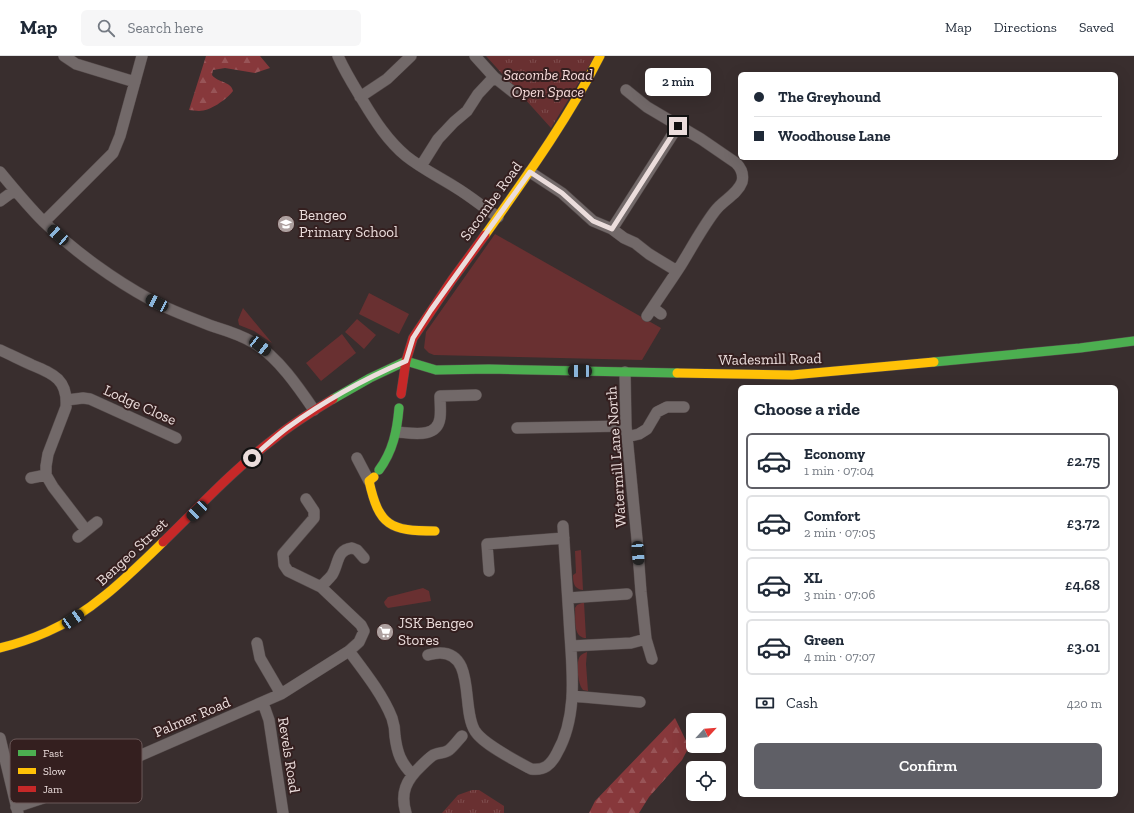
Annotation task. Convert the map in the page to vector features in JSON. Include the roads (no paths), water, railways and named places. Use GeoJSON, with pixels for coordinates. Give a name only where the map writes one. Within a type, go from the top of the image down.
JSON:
{"type":"FeatureCollection","features":[{"type":"Feature","properties":{"kind":"main road","name":"Sacombe Road"},"geometry":{"type":"LineString","coordinates":[[401,394],[406,361],[413,338],[452,280],[530,172],[588,80],[600,56]]}},
{"type":"Feature","properties":{"kind":"main road","name":"Wadesmill Road"},"geometry":{"type":"LineString","coordinates":[[406,361],[436,370],[792,376],[1080,348],[1134,341]]}},
{"type":"Feature","properties":{"kind":"main road","name":"Bengeo Street"},"geometry":{"type":"LineString","coordinates":[[0,648],[26,640],[61,625],[102,599],[272,440],[287,428],[366,379],[406,361]]}},
{"type":"Feature","properties":{"kind":"main road"},"geometry":{"type":"LineString","coordinates":[[399,408],[398,432],[389,457],[374,476],[377,510],[384,519],[405,529],[435,531]]}},
{"type":"Feature","properties":{"kind":"street"},"geometry":{"type":"LineString","coordinates":[[64,56],[76,64],[135,82]]}},
{"type":"Feature","properties":{"kind":"street"},"geometry":{"type":"LineString","coordinates":[[44,222],[113,153],[120,136],[142,56]]}},
{"type":"Feature","properties":{"kind":"street"},"geometry":{"type":"LineString","coordinates":[[338,56],[343,68],[360,97],[390,140],[406,156],[434,175],[454,186],[498,217]]}},
{"type":"Feature","properties":{"kind":"street"},"geometry":{"type":"LineString","coordinates":[[360,97],[387,79],[411,56]]}},
{"type":"Feature","properties":{"kind":"street"},"geometry":{"type":"LineString","coordinates":[[475,56],[494,77],[513,92]]}},
{"type":"Feature","properties":{"kind":"street"},"geometry":{"type":"LineString","coordinates":[[421,166],[438,139],[467,111],[478,94],[494,77]]}},
{"type":"Feature","properties":{"kind":"street"},"geometry":{"type":"LineString","coordinates":[[626,90],[647,107],[736,163],[740,167],[743,175],[739,188],[730,198],[716,209],[653,312]]}},
{"type":"Feature","properties":{"kind":"street"},"geometry":{"type":"LineString","coordinates":[[612,229],[678,126]]}},
{"type":"Feature","properties":{"kind":"street"},"geometry":{"type":"LineString","coordinates":[[0,172],[14,190],[44,222],[88,259],[127,286],[164,307],[245,338],[260,346],[287,374],[314,410]]}},
{"type":"Feature","properties":{"kind":"street"},"geometry":{"type":"LineString","coordinates":[[530,172],[562,193],[593,221],[612,229],[624,238],[635,242],[648,254],[677,271]]}},
{"type":"Feature","properties":{"kind":"street"},"geometry":{"type":"LineString","coordinates":[[0,201],[14,190]]}},
{"type":"Feature","properties":{"kind":"street"},"geometry":{"type":"LineString","coordinates":[[0,350],[56,376],[65,389],[67,400],[64,414],[48,454],[46,475],[82,534],[97,522]]}},
{"type":"Feature","properties":{"kind":"street","name":"Watermill Lane North"},"geometry":{"type":"LineString","coordinates":[[625,372],[627,432],[641,592],[646,639],[652,658]]}},
{"type":"Feature","properties":{"kind":"street"},"geometry":{"type":"LineString","coordinates":[[398,432],[421,434],[436,428],[440,417],[440,396],[476,395]]}},
{"type":"Feature","properties":{"kind":"street","name":"Lodge Close"},"geometry":{"type":"LineString","coordinates":[[67,400],[83,398],[90,399],[176,438]]}},
{"type":"Feature","properties":{"kind":"street"},"geometry":{"type":"LineString","coordinates":[[517,428],[627,432],[639,434],[647,429],[657,412],[667,407],[684,407]]}},
{"type":"Feature","properties":{"kind":"street"},"geometry":{"type":"LineString","coordinates":[[357,458],[374,476]]}},
{"type":"Feature","properties":{"kind":"street"},"geometry":{"type":"LineString","coordinates":[[31,478],[46,475]]}},
{"type":"Feature","properties":{"kind":"street"},"geometry":{"type":"LineString","coordinates":[[306,499],[314,510],[314,518],[283,554],[284,565],[288,571],[295,576],[321,587],[332,575],[338,558],[343,551],[352,548],[357,550],[364,558]]}},
{"type":"Feature","properties":{"kind":"street"},"geometry":{"type":"LineString","coordinates":[[428,655],[440,653],[447,654],[460,662],[464,674],[471,722],[479,737],[531,769],[541,769],[550,765],[563,740],[571,710],[572,696],[571,646],[563,526]]}},
{"type":"Feature","properties":{"kind":"street"},"geometry":{"type":"LineString","coordinates":[[488,570],[487,544],[564,538]]}},
{"type":"Feature","properties":{"kind":"street","name":"Palmer Road"},"geometry":{"type":"LineString","coordinates":[[142,756],[281,694],[349,651],[359,642],[364,631],[361,625],[321,587]]}},
{"type":"Feature","properties":{"kind":"street"},"geometry":{"type":"LineString","coordinates":[[568,598],[627,594]]}},
{"type":"Feature","properties":{"kind":"street"},"geometry":{"type":"LineString","coordinates":[[571,646],[631,643],[646,639]]}},
{"type":"Feature","properties":{"kind":"street"},"geometry":{"type":"LineString","coordinates":[[257,643],[260,658],[281,694]]}},
{"type":"Feature","properties":{"kind":"street"},"geometry":{"type":"LineString","coordinates":[[349,651],[362,668],[390,712],[394,727],[398,756],[412,774]]}},
{"type":"Feature","properties":{"kind":"street"},"geometry":{"type":"LineString","coordinates":[[572,696],[640,702]]}},
{"type":"Feature","properties":{"kind":"street","name":"Revels Road"},"geometry":{"type":"LineString","coordinates":[[263,703],[269,720],[283,813]]}},
{"type":"Feature","properties":{"kind":"street"},"geometry":{"type":"LineString","coordinates":[[406,813],[404,792],[412,774],[432,756],[451,749],[462,736]]}},
{"type":"Feature","properties":{"kind":"street"},"geometry":{"type":"LineString","coordinates":[[0,738],[10,780]]}},
{"type":"Feature","properties":{"kind":"street","name":"Palmer Road"},"geometry":{"type":"LineString","coordinates":[[17,810],[31,803]]}},
{"type":"Feature","properties":{"kind":"place","name":"Bengeo Primary School"},"geometry":{"type":"Point","coordinates":[286,224]}},
{"type":"Feature","properties":{"kind":"place","name":"JSK Bengeo Stores"},"geometry":{"type":"Point","coordinates":[385,632]}},
{"type":"Feature","properties":{"kind":"park label","name":"Sacombe Road Open Space"},"geometry":{"type":"Point","coordinates":[548,84]}}]}
